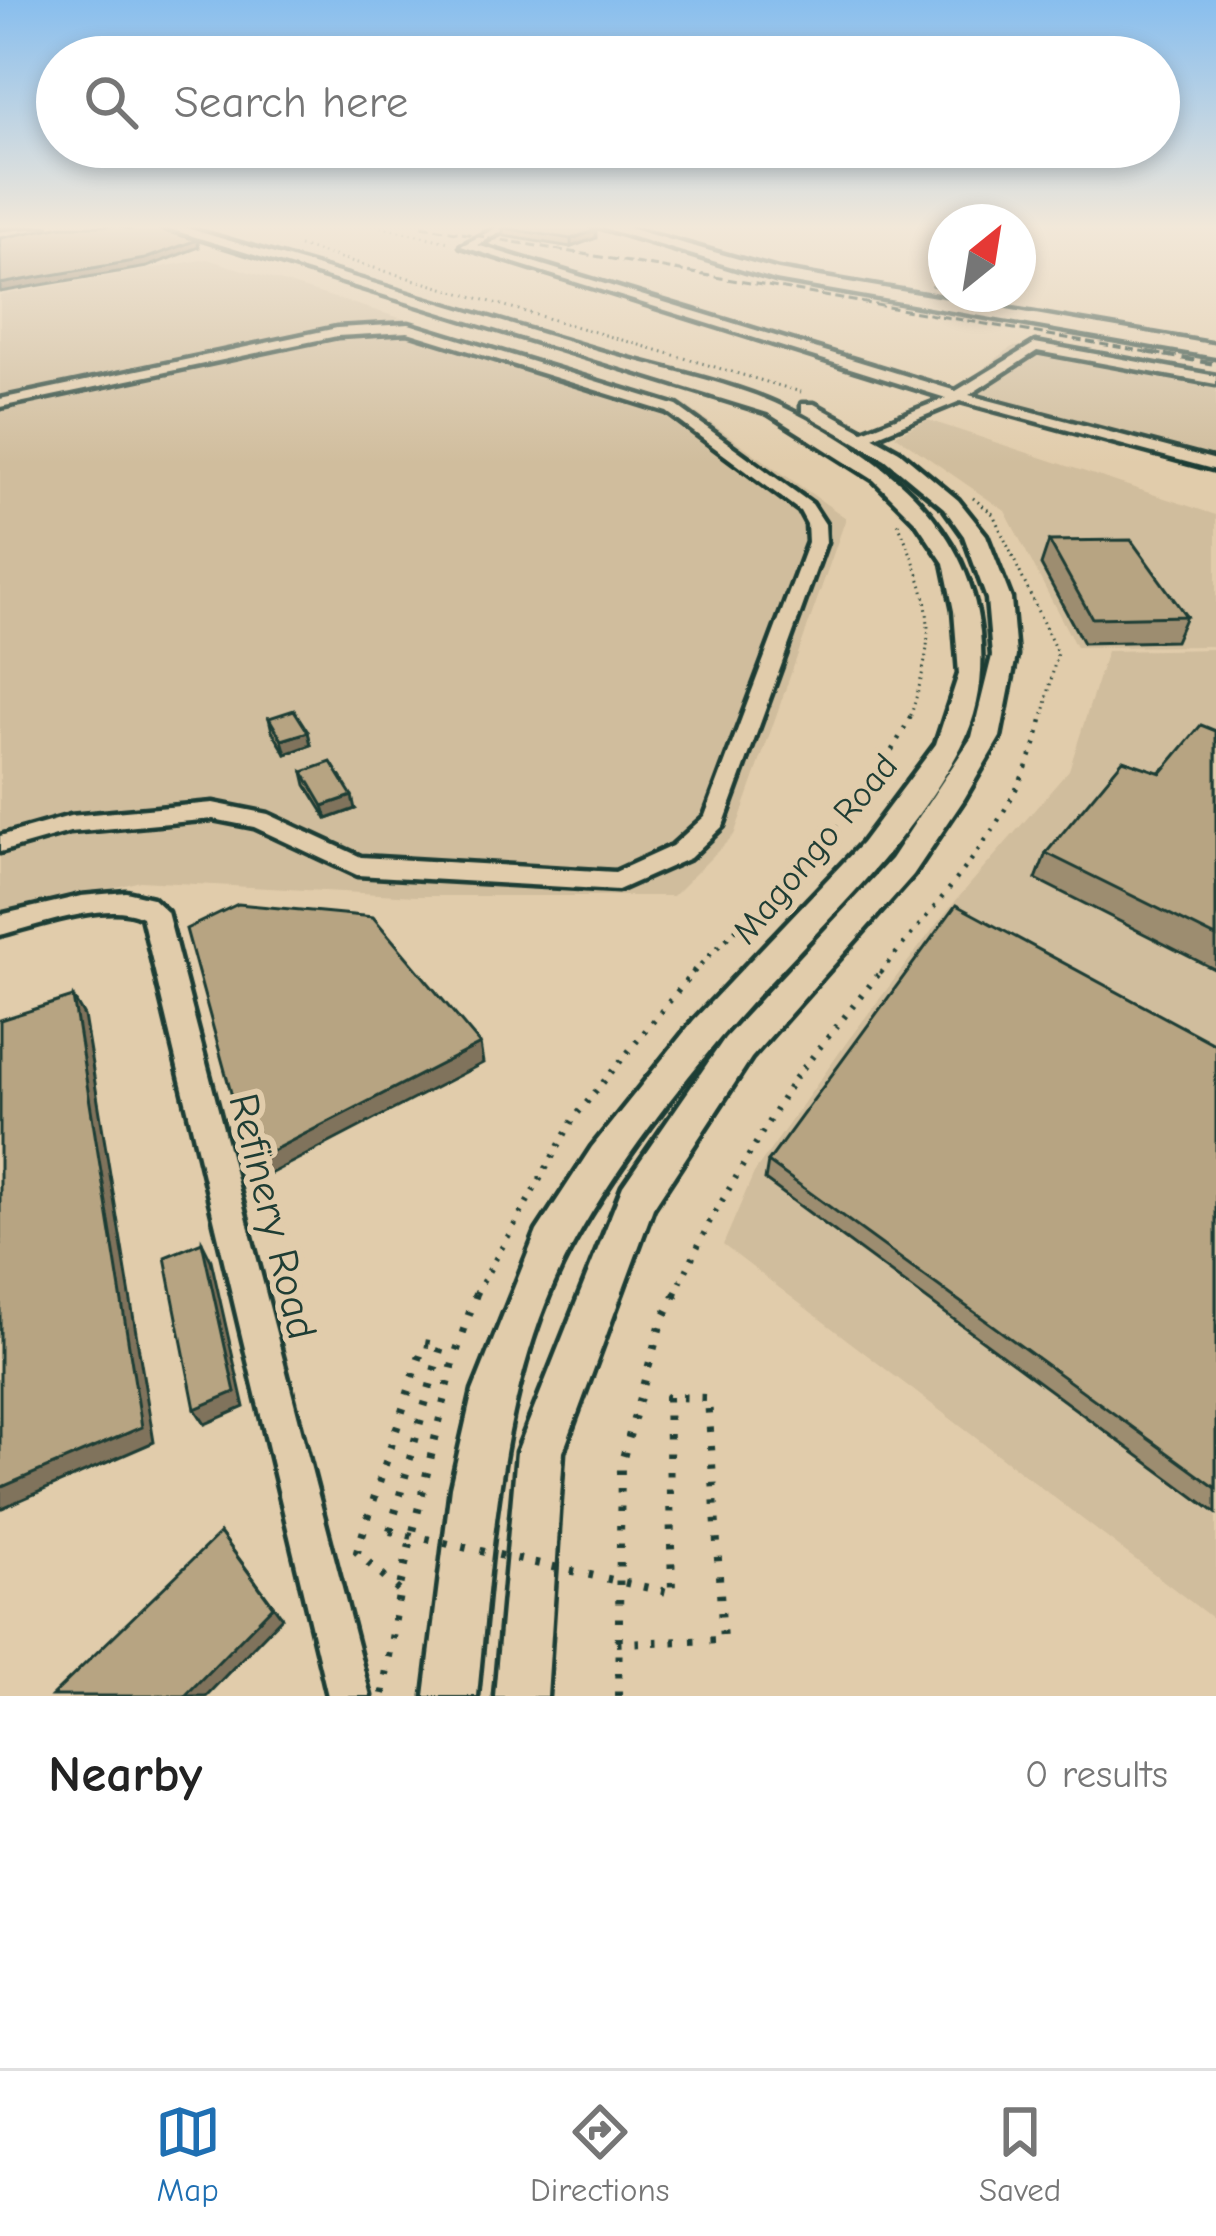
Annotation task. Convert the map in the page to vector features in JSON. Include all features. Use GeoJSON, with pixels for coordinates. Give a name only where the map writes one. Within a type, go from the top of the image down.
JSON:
{"type":"FeatureCollection","features":[{"type":"Feature","properties":{"kind":"highway"},"geometry":{"type":"LineString","coordinates":[[954,305],[1216,351]]}},
{"type":"Feature","properties":{"kind":"highway"},"geometry":{"type":"LineString","coordinates":[[1036,310],[1216,339]]}},
{"type":"Feature","properties":{"kind":"main road","name":"Magongo Road"},"geometry":{"type":"LineString","coordinates":[[449,305],[690,373],[774,409],[880,476],[926,519],[955,563],[966,611],[972,674],[949,745],[873,851],[706,1030],[606,1159],[551,1245],[495,1390],[469,1528],[451,1696]]}},
{"type":"Feature","properties":{"kind":"main road","name":"Magongo Road"},"geometry":{"type":"LineString","coordinates":[[461,305],[816,410],[863,436],[951,504],[980,547],[999,599],[1004,656],[986,737],[902,867],[739,1048],[637,1199],[540,1452],[521,1696]]}},
{"type":"Feature","properties":{"kind":"street"},"geometry":{"type":"LineString","coordinates":[[670,305],[956,396],[1216,465]]}},
{"type":"Feature","properties":{"kind":"street"},"geometry":{"type":"LineString","coordinates":[[0,403],[337,332],[409,328],[672,409],[806,508],[817,542],[715,820],[681,852],[618,881],[357,866],[260,820],[213,811],[70,824],[0,844]]}},
{"type":"Feature","properties":{"kind":"street"},"geometry":{"type":"LineString","coordinates":[[863,436],[956,396],[1035,347],[1216,380]]}},
{"type":"Feature","properties":{"kind":"street","name":"Refinery Road"},"geometry":{"type":"LineString","coordinates":[[0,925],[116,901],[140,902],[154,913],[349,1696]]}},
{"type":"Feature","properties":{"kind":"path"},"geometry":{"type":"LineString","coordinates":[[382,1696],[387,1635],[466,1319],[548,1156],[676,989],[824,842],[904,736],[930,666],[930,614],[922,561],[895,518]]}},
{"type":"Feature","properties":{"kind":"path"},"geometry":{"type":"LineString","coordinates":[[399,1591],[357,1552],[424,1343],[441,1346],[390,1532],[672,1593],[668,1397],[708,1398],[723,1640],[617,1643],[618,1696]]}},
{"type":"Feature","properties":{"kind":"shaded area"},"geometry":{"type":"Polygon","coordinates":[[[0,305],[358,305],[685,405],[846,518],[734,835],[673,896],[416,896],[140,881],[0,918],[0,305]]]}},
{"type":"Feature","properties":{"kind":"shaded area"},"geometry":{"type":"Polygon","coordinates":[[[1047,344],[1216,374],[1216,470],[944,398],[1012,347],[1047,344]]]}},
{"type":"Feature","properties":{"kind":"shaded area"},"geometry":{"type":"Polygon","coordinates":[[[928,420],[1216,515],[1216,646],[1076,647],[1005,511],[895,435],[928,420]]]}},
{"type":"Feature","properties":{"kind":"shaded area"},"geometry":{"type":"Polygon","coordinates":[[[1216,649],[1216,1621],[723,1245],[754,1173],[849,1039],[946,912],[1069,770],[1107,651],[1216,649]]]}},
{"type":"Feature","properties":{"kind":"building"},"geometry":{"type":"Polygon","coordinates":[[[1131,540],[1186,616],[1092,618],[1049,541],[1131,540]]]}},
{"type":"Feature","properties":{"kind":"building"},"geometry":{"type":"Polygon","coordinates":[[[294,710],[308,732],[282,740],[269,718],[294,710]]]}},
{"type":"Feature","properties":{"kind":"building"},"geometry":{"type":"Polygon","coordinates":[[[1201,725],[1216,731],[1216,937],[1046,853],[1123,760],[1161,773],[1201,725]]]}},
{"type":"Feature","properties":{"kind":"building"},"geometry":{"type":"Polygon","coordinates":[[[331,762],[352,796],[323,806],[303,772],[331,762]]]}},
{"type":"Feature","properties":{"kind":"building"},"geometry":{"type":"Polygon","coordinates":[[[238,904],[373,917],[480,1044],[250,1162],[186,929],[238,904]]]}},
{"type":"Feature","properties":{"kind":"building"},"geometry":{"type":"Polygon","coordinates":[[[956,905],[1216,1045],[1216,1488],[768,1162],[956,905]]]}},
{"type":"Feature","properties":{"kind":"building"},"geometry":{"type":"Polygon","coordinates":[[[73,997],[142,1427],[0,1488],[0,1020],[73,997]]]}},
{"type":"Feature","properties":{"kind":"building"},"geometry":{"type":"Polygon","coordinates":[[[202,1242],[235,1392],[195,1409],[165,1257],[202,1242]]]}},
{"type":"Feature","properties":{"kind":"building"},"geometry":{"type":"Polygon","coordinates":[[[220,1533],[273,1606],[185,1696],[52,1696],[220,1533]]]}},
{"type":"Feature","properties":{"kind":"railway"},"geometry":{"type":"LineString","coordinates":[[877,305],[1164,355]]}},
{"type":"Feature","properties":{"kind":"railway"},"geometry":{"type":"LineString","coordinates":[[1147,352],[1216,364]]}}]}
